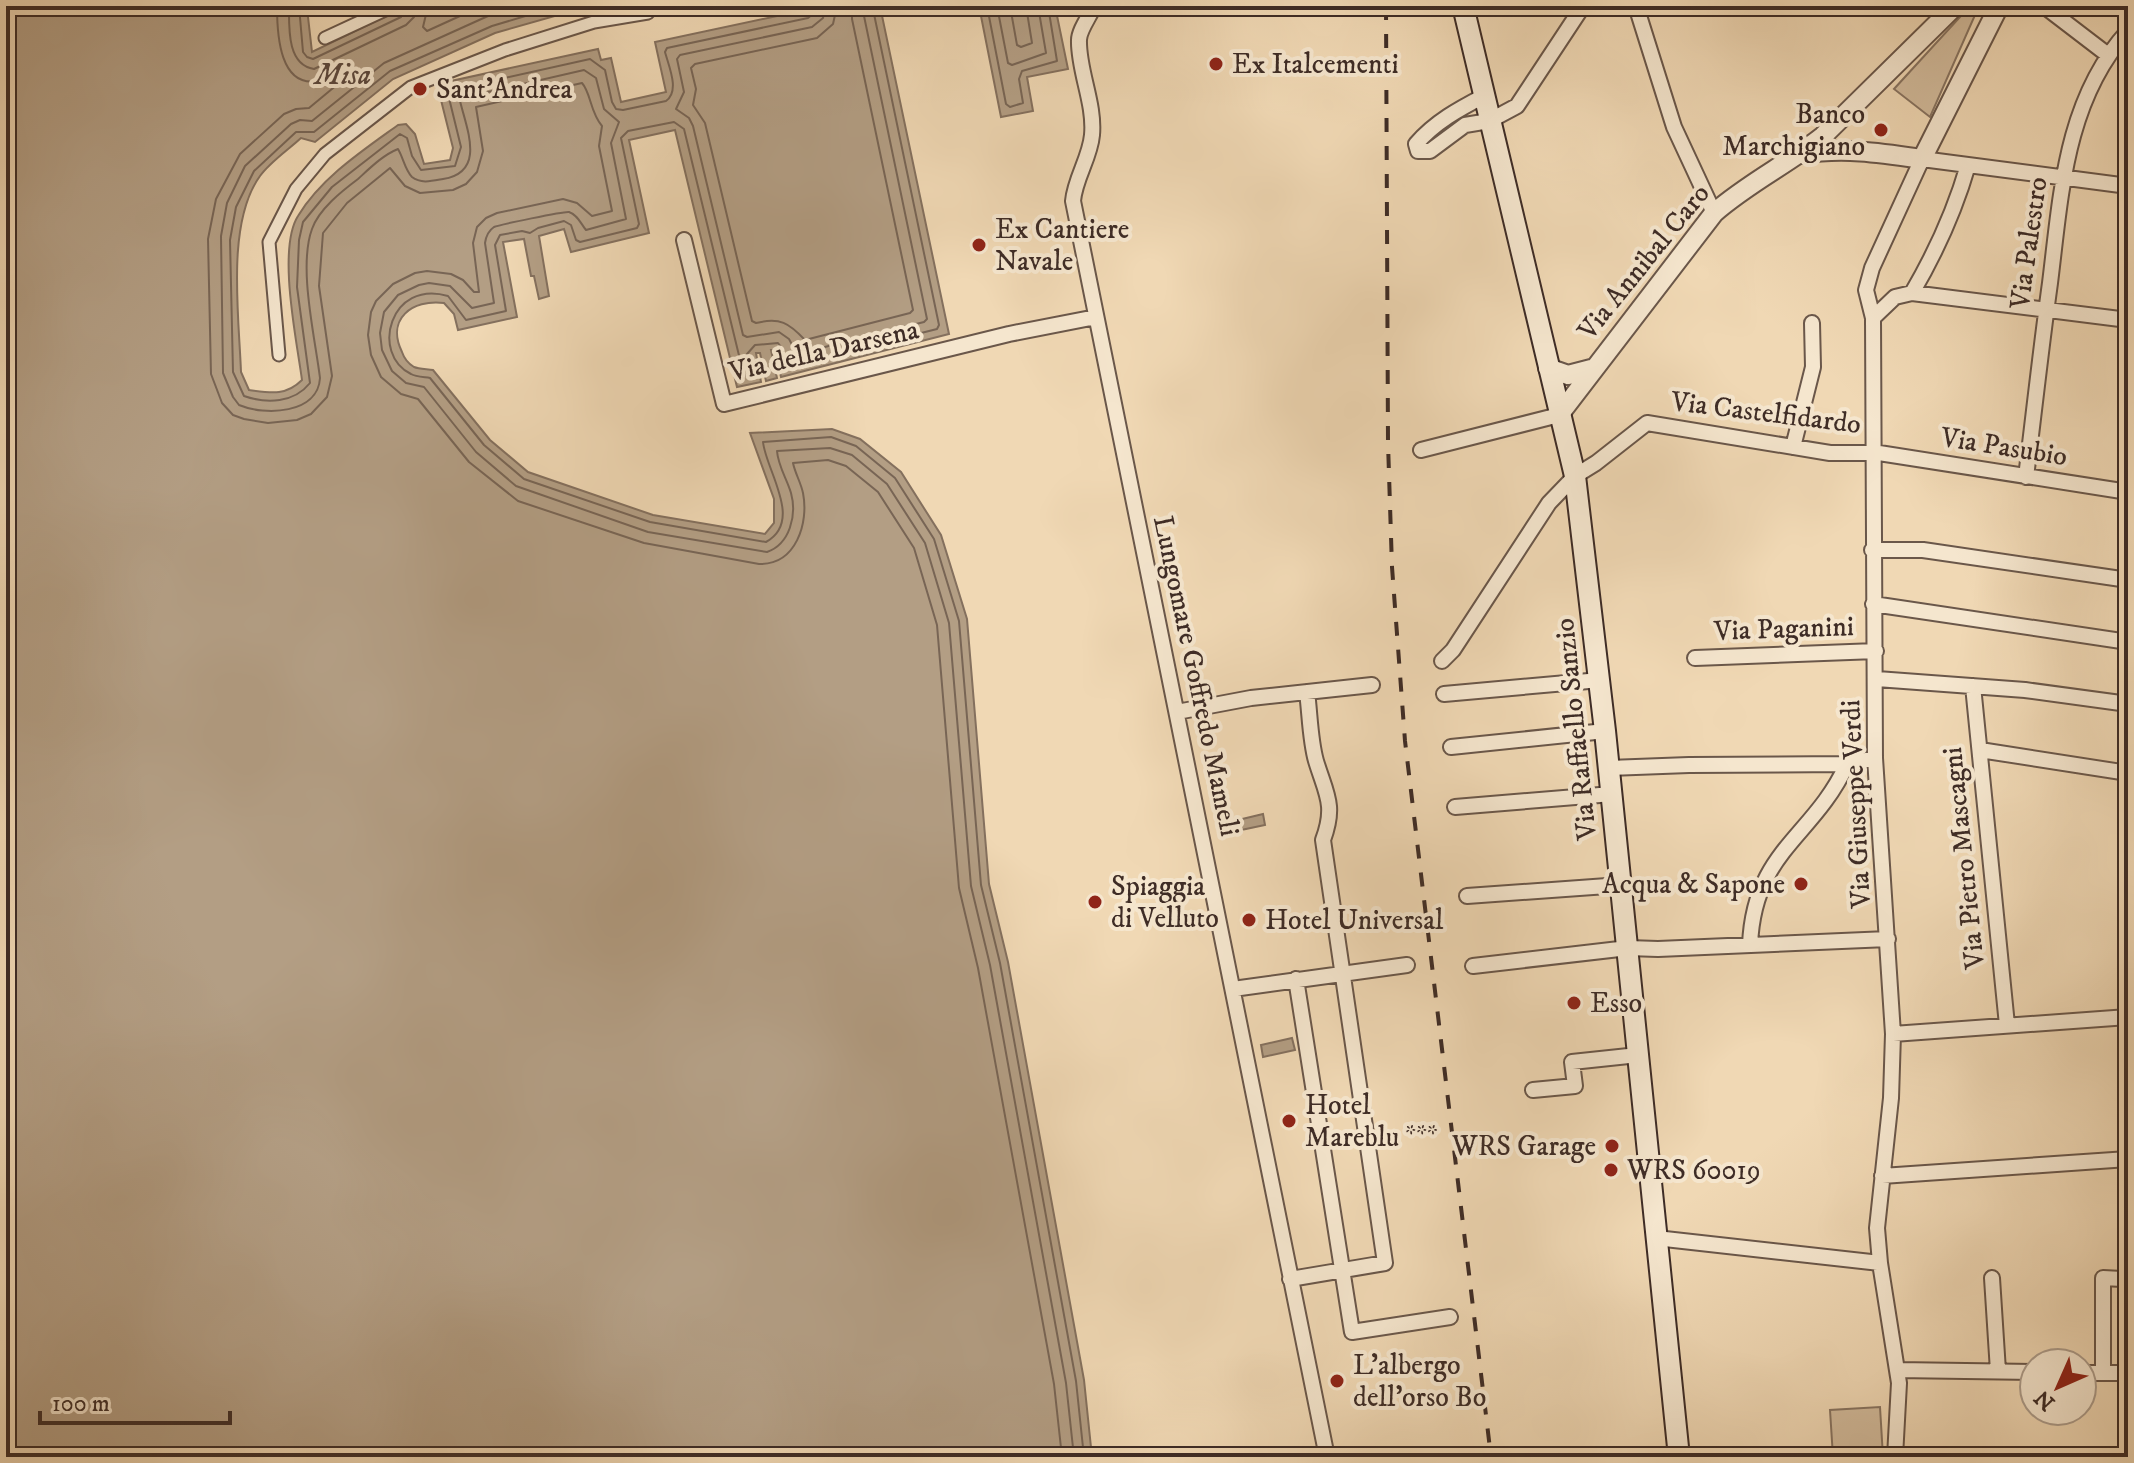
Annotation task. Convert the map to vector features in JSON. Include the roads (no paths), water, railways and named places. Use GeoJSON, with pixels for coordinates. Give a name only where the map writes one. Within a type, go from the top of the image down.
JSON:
{"type":"FeatureCollection","features":[{"type":"Feature","properties":{"kind":"main road","name":"Via Raffaello Sanzio"},"geometry":{"type":"LineString","coordinates":[[1463,6],[1575,476],[1628,948],[1674,1456]]}},
{"type":"Feature","properties":{"kind":"street"},"geometry":{"type":"LineString","coordinates":[[325,38],[394,6]]}},
{"type":"Feature","properties":{"kind":"street","name":"Lungomare Goffredo Mameli"},"geometry":{"type":"LineString","coordinates":[[1094,6],[1079,39],[1093,133],[1087,158],[1074,188],[1073,201],[1327,1457]]}},
{"type":"Feature","properties":{"kind":"street"},"geometry":{"type":"LineString","coordinates":[[1484,96],[1446,118],[1420,139],[1416,148],[1418,151],[1425,153],[1465,125],[1489,121],[1517,106],[1583,6]]}},
{"type":"Feature","properties":{"kind":"street"},"geometry":{"type":"LineString","coordinates":[[1636,6],[1674,127],[1714,213]]}},
{"type":"Feature","properties":{"kind":"street","name":"Via Annibal Caro"},"geometry":{"type":"LineString","coordinates":[[1559,415],[1714,213],[1742,189],[1799,155],[1847,114],[1955,6]]}},
{"type":"Feature","properties":{"kind":"street"},"geometry":{"type":"LineString","coordinates":[[1922,159],[1999,6]]}},
{"type":"Feature","properties":{"kind":"street"},"geometry":{"type":"LineString","coordinates":[[2044,6],[2108,55]]}},
{"type":"Feature","properties":{"kind":"street"},"geometry":{"type":"LineString","coordinates":[[279,355],[269,242],[296,189],[325,154],[411,87],[505,50],[594,22],[648,13]]}},
{"type":"Feature","properties":{"kind":"street","name":"Via Palestro"},"geometry":{"type":"LineString","coordinates":[[2026,477],[2063,177],[2075,123],[2088,90],[2108,55],[2128,31]]}},
{"type":"Feature","properties":{"kind":"street"},"geometry":{"type":"LineString","coordinates":[[1847,114],[1845,127],[1848,139],[1857,150]]}},
{"type":"Feature","properties":{"kind":"street"},"geometry":{"type":"LineString","coordinates":[[1799,155],[1827,150],[1857,150],[2128,186]]}},
{"type":"Feature","properties":{"kind":"street","name":"Via Giuseppe Verdi"},"geometry":{"type":"LineString","coordinates":[[1895,1457],[1900,1405],[1877,1228],[1891,1098],[1893,1034],[1875,758],[1873,318],[1866,290],[1872,268],[1922,159]]}},
{"type":"Feature","properties":{"kind":"street"},"geometry":{"type":"LineString","coordinates":[[1912,293],[1958,199],[1968,165]]}},
{"type":"Feature","properties":{"kind":"street","name":"Via della Darsena"},"geometry":{"type":"LineString","coordinates":[[684,240],[724,404],[1009,334],[1096,317]]}},
{"type":"Feature","properties":{"kind":"street"},"geometry":{"type":"LineString","coordinates":[[1873,318],[1895,297],[1912,293],[2128,320]]}},
{"type":"Feature","properties":{"kind":"street"},"geometry":{"type":"LineString","coordinates":[[1793,447],[1813,367],[1812,323]]}},
{"type":"Feature","properties":{"kind":"street","name":"Via Annibal Caro"},"geometry":{"type":"LineString","coordinates":[[1548,368],[1568,375],[1595,368]]}},
{"type":"Feature","properties":{"kind":"street"},"geometry":{"type":"LineString","coordinates":[[1421,450],[1559,415]]}},
{"type":"Feature","properties":{"kind":"street","name":"Via Castelfidardo"},"geometry":{"type":"LineString","coordinates":[[1442,661],[1453,650],[1549,503],[1575,476],[1647,423],[1830,453],[1872,453]]}},
{"type":"Feature","properties":{"kind":"street","name":"Via Pasubio"},"geometry":{"type":"LineString","coordinates":[[1872,453],[2128,492]]}},
{"type":"Feature","properties":{"kind":"street"},"geometry":{"type":"LineString","coordinates":[[1872,550],[1923,550],[2128,580]]}},
{"type":"Feature","properties":{"kind":"street"},"geometry":{"type":"LineString","coordinates":[[1873,604],[2128,642]]}},
{"type":"Feature","properties":{"kind":"street","name":"Via Paganini"},"geometry":{"type":"LineString","coordinates":[[1695,658],[1876,651]]}},
{"type":"Feature","properties":{"kind":"street"},"geometry":{"type":"LineString","coordinates":[[1877,679],[1973,686],[2128,704]]}},
{"type":"Feature","properties":{"kind":"street"},"geometry":{"type":"LineString","coordinates":[[1444,694],[1600,680]]}},
{"type":"Feature","properties":{"kind":"street"},"geometry":{"type":"LineString","coordinates":[[1177,712],[1227,702],[1372,685]]}},
{"type":"Feature","properties":{"kind":"street","name":"Via Pietro Mascagni"},"geometry":{"type":"LineString","coordinates":[[1973,686],[2007,1025]]}},
{"type":"Feature","properties":{"kind":"street"},"geometry":{"type":"LineString","coordinates":[[1290,1279],[1385,1263],[1323,840],[1331,818],[1323,774],[1316,761],[1307,692]]}},
{"type":"Feature","properties":{"kind":"street"},"geometry":{"type":"LineString","coordinates":[[1451,747],[1605,731]]}},
{"type":"Feature","properties":{"kind":"street"},"geometry":{"type":"LineString","coordinates":[[1980,750],[2127,773],[2128,807]]}},
{"type":"Feature","properties":{"kind":"street"},"geometry":{"type":"LineString","coordinates":[[1609,768],[1847,764],[1875,758]]}},
{"type":"Feature","properties":{"kind":"street"},"geometry":{"type":"LineString","coordinates":[[1750,945],[1757,897],[1771,866],[1790,840],[1829,799],[1847,764]]}},
{"type":"Feature","properties":{"kind":"street"},"geometry":{"type":"LineString","coordinates":[[1455,807],[1612,794]]}},
{"type":"Feature","properties":{"kind":"street"},"geometry":{"type":"LineString","coordinates":[[1467,896],[1621,885]]}},
{"type":"Feature","properties":{"kind":"street"},"geometry":{"type":"LineString","coordinates":[[1473,966],[1628,948],[1888,939]]}},
{"type":"Feature","properties":{"kind":"street"},"geometry":{"type":"LineString","coordinates":[[1233,989],[1407,965]]}},
{"type":"Feature","properties":{"kind":"street"},"geometry":{"type":"LineString","coordinates":[[1296,979],[1352,1332],[1450,1317]]}},
{"type":"Feature","properties":{"kind":"street"},"geometry":{"type":"LineString","coordinates":[[1893,1034],[2128,1017]]}},
{"type":"Feature","properties":{"kind":"street"},"geometry":{"type":"LineString","coordinates":[[1533,1090],[1575,1086],[1572,1062],[1638,1055]]}},
{"type":"Feature","properties":{"kind":"street"},"geometry":{"type":"LineString","coordinates":[[1882,1176],[2128,1159]]}},
{"type":"Feature","properties":{"kind":"street"},"geometry":{"type":"LineString","coordinates":[[1656,1238],[1880,1263]]}},
{"type":"Feature","properties":{"kind":"street"},"geometry":{"type":"LineString","coordinates":[[1992,1278],[1998,1371]]}},
{"type":"Feature","properties":{"kind":"street"},"geometry":{"type":"LineString","coordinates":[[2103,1373],[2103,1278],[2122,1279]]}},
{"type":"Feature","properties":{"kind":"street"},"geometry":{"type":"LineString","coordinates":[[1897,1370],[2018,1372]]}},
{"type":"Feature","properties":{"kind":"street"},"geometry":{"type":"LineString","coordinates":[[2098,1373],[2128,1373]]}},
{"type":"Feature","properties":{"kind":"water","name":"Misa"},"geometry":{"type":"Polygon","coordinates":[[[6,6],[311,6],[307,8],[312,52],[407,6],[590,6],[495,33],[393,79],[315,142],[301,138],[264,171],[249,196],[242,219],[237,298],[241,372],[249,390],[271,392],[290,389],[302,380],[289,272],[292,231],[298,216],[330,177],[398,125],[406,124],[415,134],[424,164],[450,160],[453,148],[437,84],[598,49],[601,60],[611,58],[621,102],[666,92],[655,42],[824,6],[888,6],[881,11],[949,334],[781,377],[775,350],[771,350],[777,378],[766,381],[760,353],[756,353],[761,382],[737,387],[675,130],[629,140],[649,233],[571,252],[564,229],[539,236],[549,296],[539,299],[524,239],[503,242],[517,317],[458,330],[454,314],[444,303],[422,304],[412,308],[400,321],[398,340],[409,363],[416,368],[433,370],[490,440],[528,472],[653,515],[765,534],[774,523],[774,499],[750,433],[832,429],[860,439],[901,472],[941,535],[967,619],[989,884],[1008,962],[1084,1380],[1092,1457],[6,1457],[6,6]]]}},
{"type":"Feature","properties":{"kind":"water"},"geometry":{"type":"Polygon","coordinates":[[[979,6],[1055,6],[1068,69],[1027,77],[1033,111],[1001,117],[979,6]]]}},
{"type":"Feature","properties":{"kind":"water"},"geometry":{"type":"Polygon","coordinates":[[[1263,814],[1265,825],[1241,830],[1238,820],[1263,814]]]}},
{"type":"Feature","properties":{"kind":"water"},"geometry":{"type":"Polygon","coordinates":[[[1292,1038],[1295,1050],[1263,1057],[1261,1045],[1292,1038]]]}},
{"type":"Feature","properties":{"kind":"railway"},"geometry":{"type":"LineString","coordinates":[[1386,6],[1388,443],[1392,567],[1405,741],[1491,1457]]}},
{"type":"Feature","properties":{"kind":"place","name":"Ex Italcementi"},"geometry":{"type":"Point","coordinates":[1216,64]}},
{"type":"Feature","properties":{"kind":"place","name":"Sant'Andrea"},"geometry":{"type":"Point","coordinates":[420,89]}},
{"type":"Feature","properties":{"kind":"place","name":"Banco Marchigiano"},"geometry":{"type":"Point","coordinates":[1881,130]}},
{"type":"Feature","properties":{"kind":"place","name":"Ex Cantiere Navale"},"geometry":{"type":"Point","coordinates":[979,245]}},
{"type":"Feature","properties":{"kind":"place","name":"Acqua & Sapone"},"geometry":{"type":"Point","coordinates":[1801,884]}},
{"type":"Feature","properties":{"kind":"place","name":"Spiaggia di Velluto"},"geometry":{"type":"Point","coordinates":[1095,902]}},
{"type":"Feature","properties":{"kind":"place","name":"Hotel Universal"},"geometry":{"type":"Point","coordinates":[1249,920]}},
{"type":"Feature","properties":{"kind":"place","name":"Esso"},"geometry":{"type":"Point","coordinates":[1574,1003]}},
{"type":"Feature","properties":{"kind":"place","name":"Hotel Mareblu ***"},"geometry":{"type":"Point","coordinates":[1289,1121]}},
{"type":"Feature","properties":{"kind":"place","name":"WRS Garage"},"geometry":{"type":"Point","coordinates":[1612,1146]}},
{"type":"Feature","properties":{"kind":"place","name":"WRS 60019"},"geometry":{"type":"Point","coordinates":[1611,1170]}},
{"type":"Feature","properties":{"kind":"place","name":"L'albergo dell'orso Bo"},"geometry":{"type":"Point","coordinates":[1337,1381]}}]}
